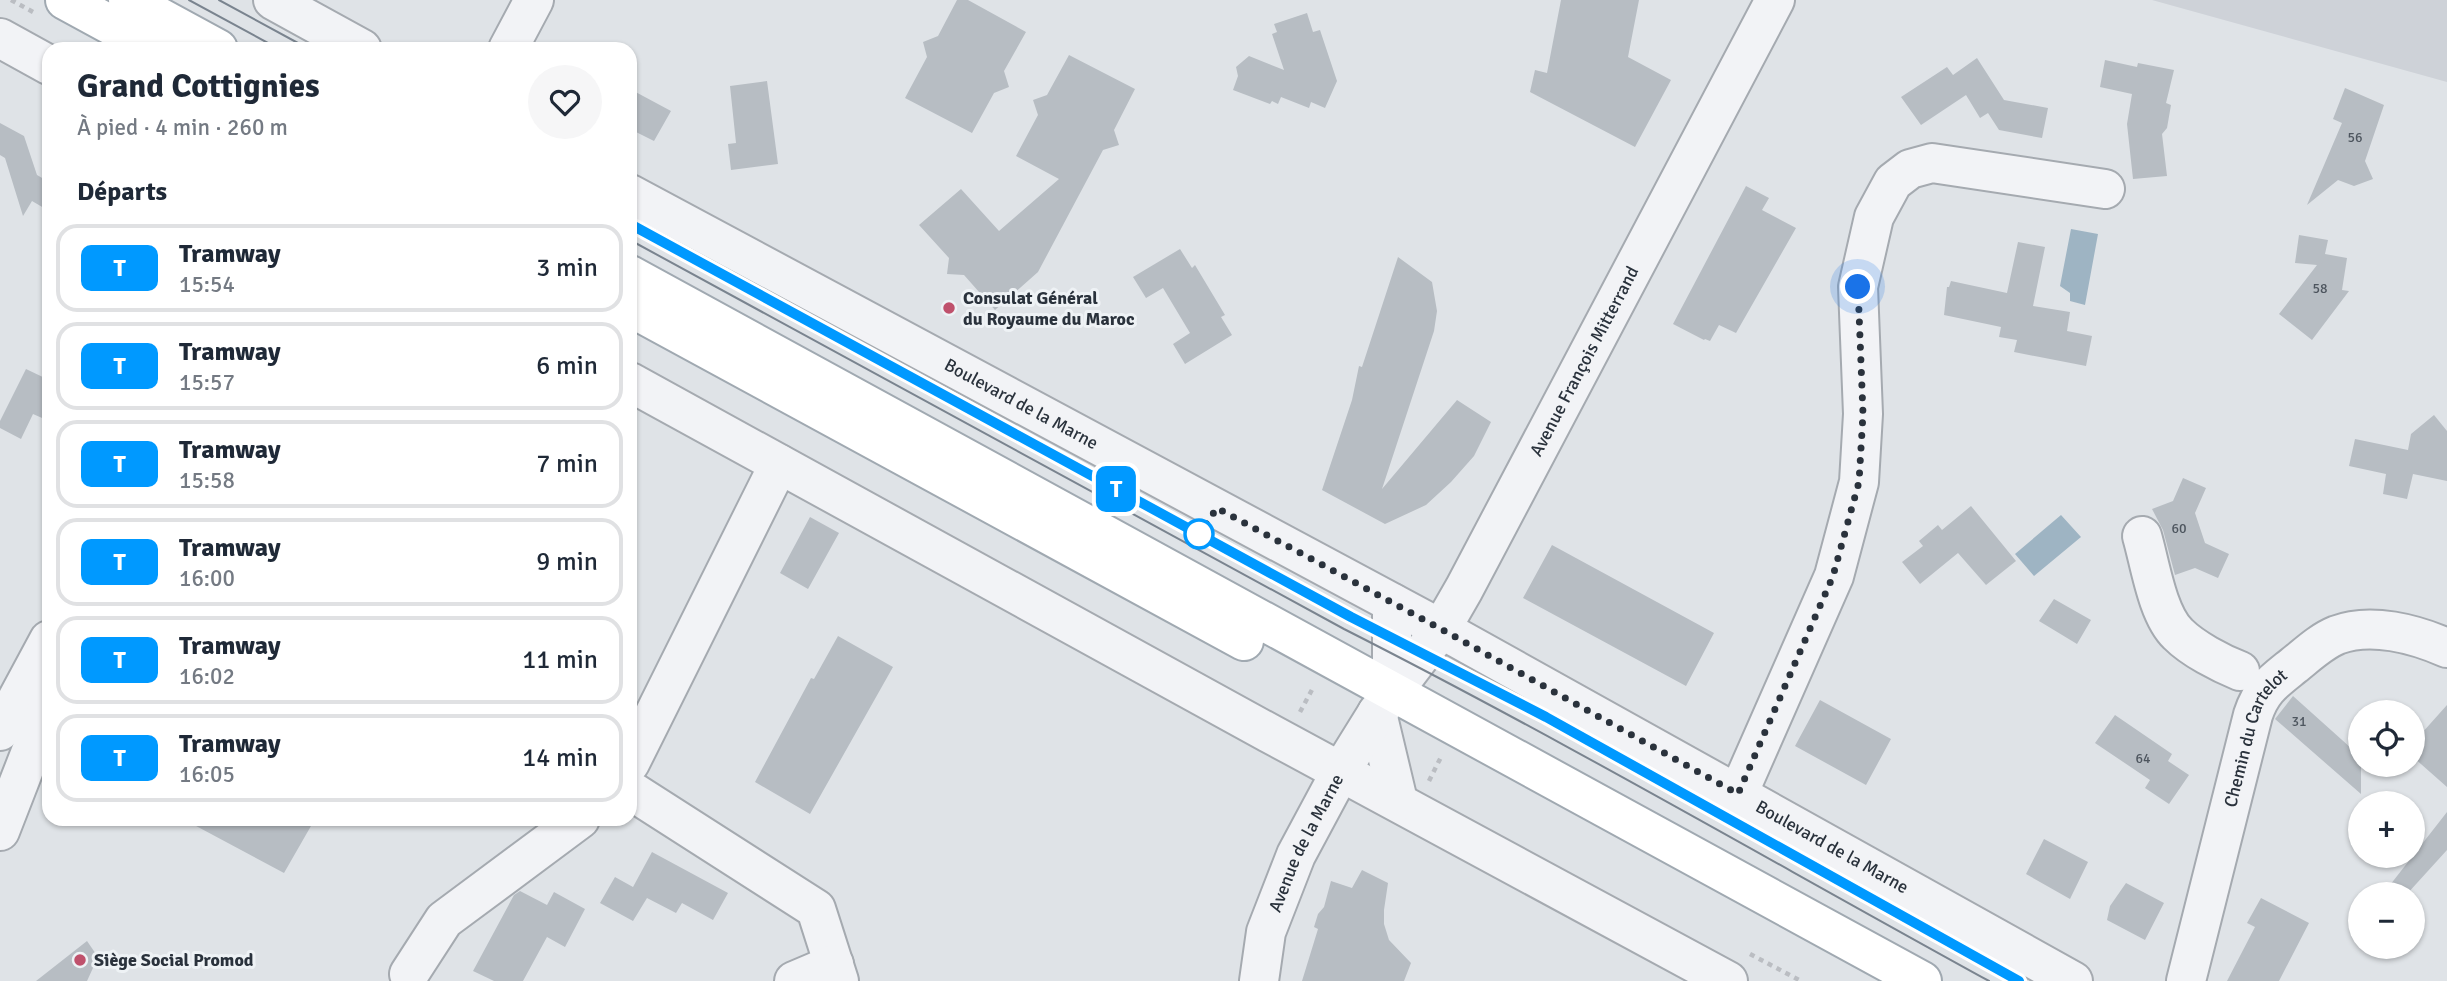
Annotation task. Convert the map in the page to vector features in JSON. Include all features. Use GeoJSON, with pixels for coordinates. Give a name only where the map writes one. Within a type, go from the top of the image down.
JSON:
{"type":"FeatureCollection","features":[{"type":"Feature","properties":{"kind":"main road"},"geometry":{"type":"LineString","coordinates":[[65,0],[142,42]]}},
{"type":"Feature","properties":{"kind":"main road"},"geometry":{"type":"LineString","coordinates":[[128,0],[205,42]]}},
{"type":"Feature","properties":{"kind":"main road"},"geometry":{"type":"LineString","coordinates":[[637,279],[1384,702],[1867,981]]}},
{"type":"Feature","properties":{"kind":"main road"},"geometry":{"type":"LineString","coordinates":[[637,311],[1922,981]]}},
{"type":"Feature","properties":{"kind":"street"},"geometry":{"type":"LineString","coordinates":[[273,0],[349,42]]}},
{"type":"Feature","properties":{"kind":"street"},"geometry":{"type":"LineString","coordinates":[[512,42],[534,0]]}},
{"type":"Feature","properties":{"kind":"street","name":"Avenue François Mitterrand"},"geometry":{"type":"LineString","coordinates":[[1384,702],[1441,629],[1464,589],[1775,0]]}},
{"type":"Feature","properties":{"kind":"street"},"geometry":{"type":"LineString","coordinates":[[0,38],[42,61]]}},
{"type":"Feature","properties":{"kind":"street"},"geometry":{"type":"LineString","coordinates":[[1738,794],[1833,576],[1859,482],[1863,414],[1858,287],[1874,218],[1893,182],[1910,169],[1932,163],[2105,189]]}},
{"type":"Feature","properties":{"kind":"street","name":"Boulevard de la Marne"},"geometry":{"type":"LineString","coordinates":[[637,198],[1441,629],[2073,981]]}},
{"type":"Feature","properties":{"kind":"street"},"geometry":{"type":"LineString","coordinates":[[637,386],[1728,981]]}},
{"type":"Feature","properties":{"kind":"street"},"geometry":{"type":"LineString","coordinates":[[637,749],[779,464]]}},
{"type":"Feature","properties":{"kind":"street"},"geometry":{"type":"LineString","coordinates":[[2142,536],[2164,613],[2177,634],[2220,663],[2240,671]]}},
{"type":"Feature","properties":{"kind":"street"},"geometry":{"type":"LineString","coordinates":[[1392,603],[1384,702],[1398,801]]}},
{"type":"Feature","properties":{"kind":"street","name":"Chemin du Cartelot"},"geometry":{"type":"LineString","coordinates":[[2186,981],[2253,715],[2266,688],[2320,644],[2354,630],[2413,636],[2447,648]]}},
{"type":"Feature","properties":{"kind":"street"},"geometry":{"type":"LineString","coordinates":[[0,731],[42,653]]}},
{"type":"Feature","properties":{"kind":"street","name":"Avenue de la Marne"},"geometry":{"type":"LineString","coordinates":[[1259,981],[1266,932],[1296,855],[1341,771],[1384,702]]}},
{"type":"Feature","properties":{"kind":"street"},"geometry":{"type":"LineString","coordinates":[[0,831],[42,723]]}},
{"type":"Feature","properties":{"kind":"street"},"geometry":{"type":"LineString","coordinates":[[637,794],[817,909],[836,973],[794,981]]}},
{"type":"Feature","properties":{"kind":"street"},"geometry":{"type":"LineString","coordinates":[[409,974],[444,920],[571,826]]}},
{"type":"Feature","properties":{"kind":"shaded area"},"geometry":{"type":"Polygon","coordinates":[[[2152,0],[2447,0],[2447,82],[2152,0]]]}},
{"type":"Feature","properties":{"kind":"water"},"geometry":{"type":"Polygon","coordinates":[[[2071,229],[2098,234],[2085,305],[2070,301],[2070,293],[2060,286],[2071,229]]]}},
{"type":"Feature","properties":{"kind":"water"},"geometry":{"type":"Polygon","coordinates":[[[2061,515],[2081,537],[2034,576],[2015,554],[2061,515]]]}},
{"type":"Feature","properties":{"kind":"building"},"geometry":{"type":"Polygon","coordinates":[[[957,0],[968,0],[1026,32],[1004,71],[1009,87],[994,93],[972,133],[905,98],[927,57],[923,42],[938,36],[957,0]]]}},
{"type":"Feature","properties":{"kind":"building"},"geometry":{"type":"Polygon","coordinates":[[[1561,0],[1639,0],[1628,57],[1671,80],[1635,147],[1530,92],[1535,70],[1547,73],[1561,0]]]}},
{"type":"Feature","properties":{"kind":"building"},"geometry":{"type":"Polygon","coordinates":[[[1307,13],[1313,32],[1320,30],[1337,81],[1325,108],[1311,102],[1309,108],[1281,97],[1278,104],[1272,101],[1270,104],[1233,90],[1238,76],[1236,67],[1249,56],[1284,70],[1272,34],[1277,32],[1274,24],[1307,13]]]}},
{"type":"Feature","properties":{"kind":"building"},"geometry":{"type":"Polygon","coordinates":[[[1069,55],[1135,89],[1114,130],[1119,145],[1103,150],[1038,272],[995,310],[964,275],[947,274],[949,258],[919,225],[961,189],[999,231],[1059,179],[1016,156],[1038,115],[1033,100],[1047,95],[1069,55]]]}},
{"type":"Feature","properties":{"kind":"building"},"geometry":{"type":"Polygon","coordinates":[[[1977,58],[2004,100],[2048,108],[2042,138],[1999,130],[1988,113],[1980,118],[1966,95],[1921,125],[1901,97],[1947,67],[1953,75],[1977,58]]]}},
{"type":"Feature","properties":{"kind":"building"},"geometry":{"type":"Polygon","coordinates":[[[2105,60],[2137,67],[2138,63],[2174,70],[2166,103],[2171,105],[2167,128],[2162,134],[2167,176],[2133,179],[2127,124],[2132,94],[2100,87],[2105,60]]]}},
{"type":"Feature","properties":{"kind":"building"},"geometry":{"type":"Polygon","coordinates":[[[767,81],[778,164],[731,170],[728,144],[736,143],[730,86],[767,81]]]}},
{"type":"Feature","properties":{"kind":"building"},"geometry":{"type":"Polygon","coordinates":[[[2345,88],[2384,105],[2365,161],[2373,179],[2354,186],[2338,180],[2307,205],[2342,123],[2333,119],[2345,88]]]}},
{"type":"Feature","properties":{"kind":"building"},"geometry":{"type":"Polygon","coordinates":[[[637,93],[671,111],[654,141],[637,132],[637,93]]]}},
{"type":"Feature","properties":{"kind":"building"},"geometry":{"type":"Polygon","coordinates":[[[0,123],[24,136],[37,175],[42,178],[42,207],[32,201],[23,216],[5,158],[0,155],[0,123]]]}},
{"type":"Feature","properties":{"kind":"building"},"geometry":{"type":"Polygon","coordinates":[[[1746,186],[1769,198],[1762,210],[1796,228],[1736,333],[1719,325],[1710,341],[1704,340],[1673,324],[1746,186]]]}},
{"type":"Feature","properties":{"kind":"building"},"geometry":{"type":"Polygon","coordinates":[[[2299,235],[2328,240],[2325,254],[2347,258],[2342,290],[2349,291],[2312,340],[2279,314],[2317,265],[2295,263],[2299,235]]]}},
{"type":"Feature","properties":{"kind":"building"},"geometry":{"type":"Polygon","coordinates":[[[2018,242],[2045,247],[2033,306],[2070,312],[2067,331],[2092,336],[2086,366],[2014,352],[2017,340],[1999,337],[2001,327],[1944,315],[1947,287],[1951,281],[2007,293],[2018,242]]]}},
{"type":"Feature","properties":{"kind":"building"},"geometry":{"type":"Polygon","coordinates":[[[1180,249],[1192,268],[1195,265],[1225,315],[1221,317],[1232,335],[1185,364],[1173,344],[1190,333],[1163,288],[1146,298],[1133,277],[1180,249]]]}},
{"type":"Feature","properties":{"kind":"building"},"geometry":{"type":"Polygon","coordinates":[[[1398,257],[1432,282],[1437,311],[1434,331],[1382,489],[1457,400],[1491,422],[1474,456],[1451,482],[1426,505],[1385,524],[1322,490],[1352,400],[1359,366],[1362,367],[1398,257]]]}},
{"type":"Feature","properties":{"kind":"building"},"geometry":{"type":"Polygon","coordinates":[[[26,369],[42,377],[42,418],[33,414],[21,439],[0,428],[0,421],[26,369]]]}},
{"type":"Feature","properties":{"kind":"building"},"geometry":{"type":"Polygon","coordinates":[[[2434,415],[2447,431],[2447,481],[2413,474],[2407,499],[2383,494],[2386,474],[2349,466],[2355,439],[2408,450],[2411,434],[2434,415]]]}},
{"type":"Feature","properties":{"kind":"building"},"geometry":{"type":"Polygon","coordinates":[[[2183,478],[2206,488],[2195,513],[2205,543],[2229,554],[2218,578],[2195,568],[2175,575],[2163,530],[2152,509],[2173,501],[2183,478]]]}},
{"type":"Feature","properties":{"kind":"building"},"geometry":{"type":"Polygon","coordinates":[[[1971,506],[2016,561],[1986,585],[1958,553],[1920,584],[1902,562],[1923,546],[1919,541],[1938,525],[1942,530],[1971,506]]]}},
{"type":"Feature","properties":{"kind":"building"},"geometry":{"type":"Polygon","coordinates":[[[810,517],[839,533],[808,589],[780,573],[810,517]]]}},
{"type":"Feature","properties":{"kind":"building"},"geometry":{"type":"Polygon","coordinates":[[[1552,545],[1714,633],[1686,686],[1523,598],[1552,545]]]}},
{"type":"Feature","properties":{"kind":"building"},"geometry":{"type":"Polygon","coordinates":[[[2054,599],[2091,620],[2077,644],[2039,621],[2054,599]]]}},
{"type":"Feature","properties":{"kind":"building"},"geometry":{"type":"Polygon","coordinates":[[[838,636],[893,667],[810,814],[755,782],[811,678],[814,679],[838,636]]]}},
{"type":"Feature","properties":{"kind":"building"},"geometry":{"type":"Polygon","coordinates":[[[2293,696],[2348,745],[2348,777],[2361,777],[2361,791],[2358,791],[2275,719],[2293,696]]]}},
{"type":"Feature","properties":{"kind":"building"},"geometry":{"type":"Polygon","coordinates":[[[1820,700],[1891,739],[1866,785],[1795,746],[1820,700]]]}},
{"type":"Feature","properties":{"kind":"building"},"geometry":{"type":"Polygon","coordinates":[[[2447,705],[2447,787],[2425,768],[2425,730],[2447,705]]]}},
{"type":"Feature","properties":{"kind":"building"},"geometry":{"type":"Polygon","coordinates":[[[2115,715],[2172,754],[2168,761],[2189,775],[2169,804],[2145,788],[2150,780],[2095,743],[2115,715]]]}},
{"type":"Feature","properties":{"kind":"building"},"geometry":{"type":"Polygon","coordinates":[[[2447,812],[2447,850],[2418,882],[2392,882],[2403,868],[2425,868],[2425,840],[2447,812]]]}},
{"type":"Feature","properties":{"kind":"building"},"geometry":{"type":"Polygon","coordinates":[[[196,826],[311,826],[284,873],[196,826]]]}},
{"type":"Feature","properties":{"kind":"building"},"geometry":{"type":"Polygon","coordinates":[[[2044,839],[2088,862],[2070,899],[2026,874],[2044,839]]]}},
{"type":"Feature","properties":{"kind":"building"},"geometry":{"type":"Polygon","coordinates":[[[652,852],[728,893],[713,920],[682,903],[676,913],[647,898],[633,921],[600,903],[615,877],[633,887],[652,852]]]}},
{"type":"Feature","properties":{"kind":"building"},"geometry":{"type":"Polygon","coordinates":[[[1362,870],[1388,883],[1384,924],[1389,940],[1411,963],[1404,981],[1302,981],[1318,929],[1314,927],[1318,914],[1324,907],[1331,881],[1352,888],[1362,870]]]}},
{"type":"Feature","properties":{"kind":"building"},"geometry":{"type":"Polygon","coordinates":[[[2126,883],[2164,903],[2145,940],[2107,920],[2110,906],[2126,883]]]}},
{"type":"Feature","properties":{"kind":"building"},"geometry":{"type":"Polygon","coordinates":[[[520,891],[547,905],[554,892],[585,909],[565,947],[547,937],[523,981],[494,981],[473,971],[514,895],[520,891]]]}},
{"type":"Feature","properties":{"kind":"building"},"geometry":{"type":"Polygon","coordinates":[[[2261,898],[2309,923],[2279,981],[2227,981],[2255,927],[2247,923],[2261,898]]]}},
{"type":"Feature","properties":{"kind":"building","name":"Siège Social Promod"},"geometry":{"type":"Polygon","coordinates":[[[87,941],[98,957],[87,981],[36,981],[87,941]]]}},
{"type":"Feature","properties":{"kind":"tram line"},"geometry":{"type":"LineString","coordinates":[[189,0],[266,42]]}},
{"type":"Feature","properties":{"kind":"tram line"},"geometry":{"type":"LineString","coordinates":[[219,0],[296,42]]}},
{"type":"Feature","properties":{"kind":"tram line"},"geometry":{"type":"LineString","coordinates":[[637,228],[1351,617],[1480,681],[2019,981]]}},
{"type":"Feature","properties":{"kind":"tram line","name":"T"},"geometry":{"type":"LineString","coordinates":[[637,228],[1351,617],[1480,681],[2019,981]]}},
{"type":"Feature","properties":{"kind":"tram line"},"geometry":{"type":"LineString","coordinates":[[637,244],[1344,629],[1588,758],[1989,981]]}},
{"type":"Feature","properties":{"kind":"place","name":"Consulat Général du Royaume du Maroc"},"geometry":{"type":"Point","coordinates":[949,308]}},
{"type":"Feature","properties":{"kind":"place","name":"Siège Social Promod"},"geometry":{"type":"Point","coordinates":[80,960]}},
{"type":"Feature","properties":{"kind":"route"},"geometry":{"type":"LineString","coordinates":[[1199,534],[1217,508],[1738,794],[1833,576],[1859,482],[1863,414],[1858,287]]}}]}
